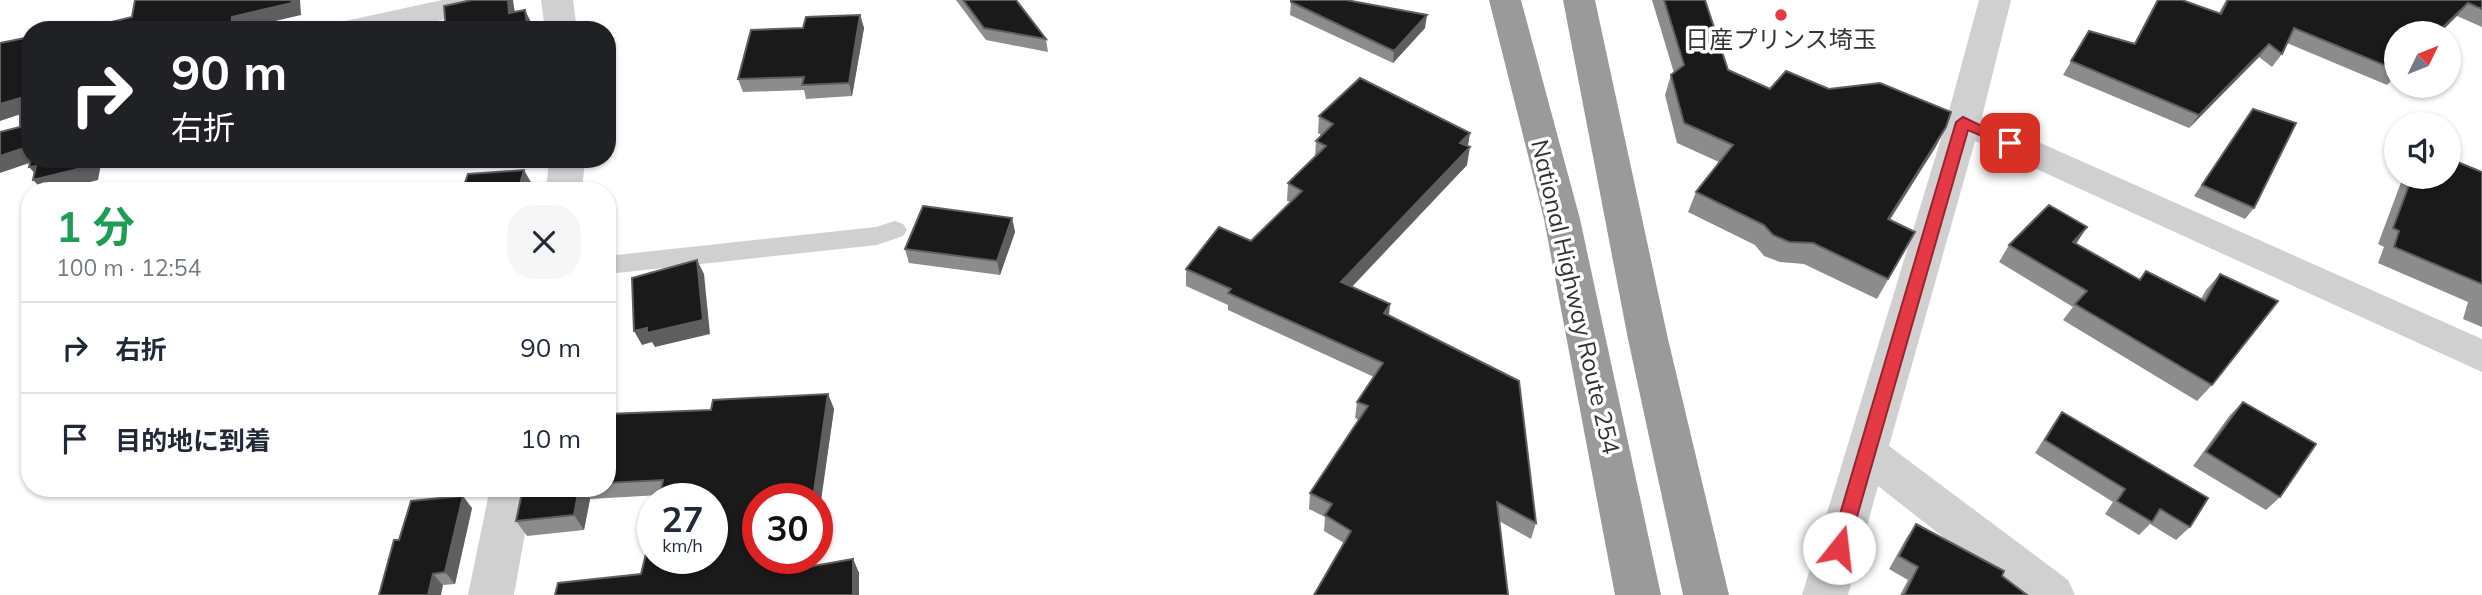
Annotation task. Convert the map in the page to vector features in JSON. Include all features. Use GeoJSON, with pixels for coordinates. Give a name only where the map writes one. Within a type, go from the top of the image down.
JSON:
{"type":"FeatureCollection","features":[{"type":"Feature","properties":{"kind":"highway","name":"National Highway Route 254"},"geometry":{"type":"LineString","coordinates":[[1506,0],[1562,219],[1638,595]]}},
{"type":"Feature","properties":{"kind":"highway"},"geometry":{"type":"LineString","coordinates":[[1578,0],[1648,339],[1706,595]]}},
{"type":"Feature","properties":{"kind":"street"},"geometry":{"type":"LineString","coordinates":[[390,21],[489,0]]}},
{"type":"Feature","properties":{"kind":"street"},"geometry":{"type":"LineString","coordinates":[[557,0],[560,21]]}},
{"type":"Feature","properties":{"kind":"street"},"geometry":{"type":"LineString","coordinates":[[1825,595],[1963,122],[1995,0]]}},
{"type":"Feature","properties":{"kind":"street"},"geometry":{"type":"LineString","coordinates":[[1963,122],[2482,356]]}},
{"type":"Feature","properties":{"kind":"street"},"geometry":{"type":"LineString","coordinates":[[1867,453],[2052,595]]}},
{"type":"Feature","properties":{"kind":"street"},"geometry":{"type":"LineString","coordinates":[[491,595],[510,497]]}},
{"type":"Feature","properties":{"kind":"lane"},"geometry":{"type":"LineString","coordinates":[[616,264],[877,236],[895,230]]}},
{"type":"Feature","properties":{"kind":"building"},"geometry":{"type":"Polygon","coordinates":[[[135,0],[292,0],[292,3],[232,17],[232,21],[116,21],[132,17],[135,0]]]}},
{"type":"Feature","properties":{"kind":"building"},"geometry":{"type":"Polygon","coordinates":[[[472,0],[508,0],[509,13],[525,10],[527,21],[445,21],[444,6],[472,0]]]}},
{"type":"Feature","properties":{"kind":"building"},"geometry":{"type":"Polygon","coordinates":[[[963,0],[1016,0],[1046,39],[984,28],[963,0]]]}},
{"type":"Feature","properties":{"kind":"building"},"geometry":{"type":"Polygon","coordinates":[[[1291,0],[1346,0],[1427,15],[1394,51],[1291,0]]]}},
{"type":"Feature","properties":{"kind":"building"},"geometry":{"type":"Polygon","coordinates":[[[1664,0],[1705,0],[1728,70],[1770,89],[1786,71],[1829,89],[1880,83],[1951,112],[1946,127],[1888,219],[1915,232],[1888,279],[1813,243],[1789,242],[1773,235],[1764,225],[1696,192],[1733,145],[1684,123],[1671,75],[1684,65],[1664,0]]]}},
{"type":"Feature","properties":{"kind":"building"},"geometry":{"type":"Polygon","coordinates":[[[2158,0],[2182,0],[2221,14],[2228,0],[2482,0],[2482,9],[2468,3],[2449,21],[2384,21],[2384,65],[2294,28],[2282,54],[2269,44],[2199,115],[2071,61],[2089,31],[2135,44],[2158,0]]]}},
{"type":"Feature","properties":{"kind":"building"},"geometry":{"type":"Polygon","coordinates":[[[860,15],[849,83],[802,85],[804,77],[738,79],[751,30],[803,28],[806,17],[860,15]]]}},
{"type":"Feature","properties":{"kind":"building"},"geometry":{"type":"Polygon","coordinates":[[[21,39],[21,149],[0,156],[0,132],[20,127],[20,98],[0,104],[0,43],[21,39]]]}},
{"type":"Feature","properties":{"kind":"building"},"geometry":{"type":"Polygon","coordinates":[[[1360,78],[1470,133],[1460,143],[1470,147],[1341,282],[1390,304],[1384,313],[1519,381],[1536,523],[1497,502],[1508,595],[1314,595],[1351,531],[1325,515],[1332,504],[1310,493],[1368,406],[1357,402],[1383,363],[1228,293],[1231,289],[1186,269],[1219,227],[1251,241],[1302,191],[1288,183],[1326,146],[1316,141],[1333,124],[1319,116],[1360,78]]]}},
{"type":"Feature","properties":{"kind":"building"},"geometry":{"type":"Polygon","coordinates":[[[2253,109],[2296,123],[2254,208],[2202,185],[2253,109]]]}},
{"type":"Feature","properties":{"kind":"building"},"geometry":{"type":"Polygon","coordinates":[[[2461,163],[2482,172],[2482,284],[2394,247],[2399,231],[2393,228],[2408,189],[2461,189],[2461,163]]]}},
{"type":"Feature","properties":{"kind":"building"},"geometry":{"type":"Polygon","coordinates":[[[36,168],[82,168],[33,180],[36,168]]]}},
{"type":"Feature","properties":{"kind":"building"},"geometry":{"type":"Polygon","coordinates":[[[524,170],[521,182],[465,182],[468,174],[524,170]]]}},
{"type":"Feature","properties":{"kind":"building"},"geometry":{"type":"Polygon","coordinates":[[[2049,205],[2087,227],[2073,242],[2140,280],[2146,271],[2205,301],[2220,274],[2278,301],[2212,385],[2075,304],[2087,291],[2009,245],[2049,205]]]}},
{"type":"Feature","properties":{"kind":"building"},"geometry":{"type":"Polygon","coordinates":[[[923,206],[1012,218],[997,261],[905,249],[923,206]]]}},
{"type":"Feature","properties":{"kind":"building"},"geometry":{"type":"Polygon","coordinates":[[[697,260],[703,320],[647,333],[647,328],[634,331],[632,278],[697,260]]]}},
{"type":"Feature","properties":{"kind":"building"},"geometry":{"type":"Polygon","coordinates":[[[828,394],[815,483],[742,483],[742,574],[833,574],[833,563],[853,559],[853,595],[555,595],[558,583],[641,574],[728,574],[728,483],[662,483],[663,480],[616,483],[616,414],[711,410],[713,400],[828,394]]]}},
{"type":"Feature","properties":{"kind":"building"},"geometry":{"type":"Polygon","coordinates":[[[2243,402],[2316,444],[2280,497],[2206,452],[2243,402]]]}},
{"type":"Feature","properties":{"kind":"building"},"geometry":{"type":"Polygon","coordinates":[[[2062,412],[2208,498],[2190,527],[2160,509],[2152,522],[2117,501],[2125,489],[2045,440],[2062,412]]]}},
{"type":"Feature","properties":{"kind":"building"},"geometry":{"type":"Polygon","coordinates":[[[463,497],[445,572],[433,574],[428,595],[379,595],[394,540],[399,540],[411,501],[463,497]]]}},
{"type":"Feature","properties":{"kind":"building"},"geometry":{"type":"Polygon","coordinates":[[[521,497],[577,497],[574,515],[516,521],[521,497]]]}},
{"type":"Feature","properties":{"kind":"building"},"geometry":{"type":"Polygon","coordinates":[[[1916,524],[2004,571],[2002,576],[2027,595],[1904,595],[1918,567],[1899,556],[1916,524]]]}},
{"type":"Feature","properties":{"kind":"place","name":"日産プリンス埼玉"},"geometry":{"type":"Point","coordinates":[1781,15]}},
{"type":"Feature","properties":{"kind":"route"},"geometry":{"type":"LineString","coordinates":[[1839,548],[1963,122],[2010,143]]}}]}
